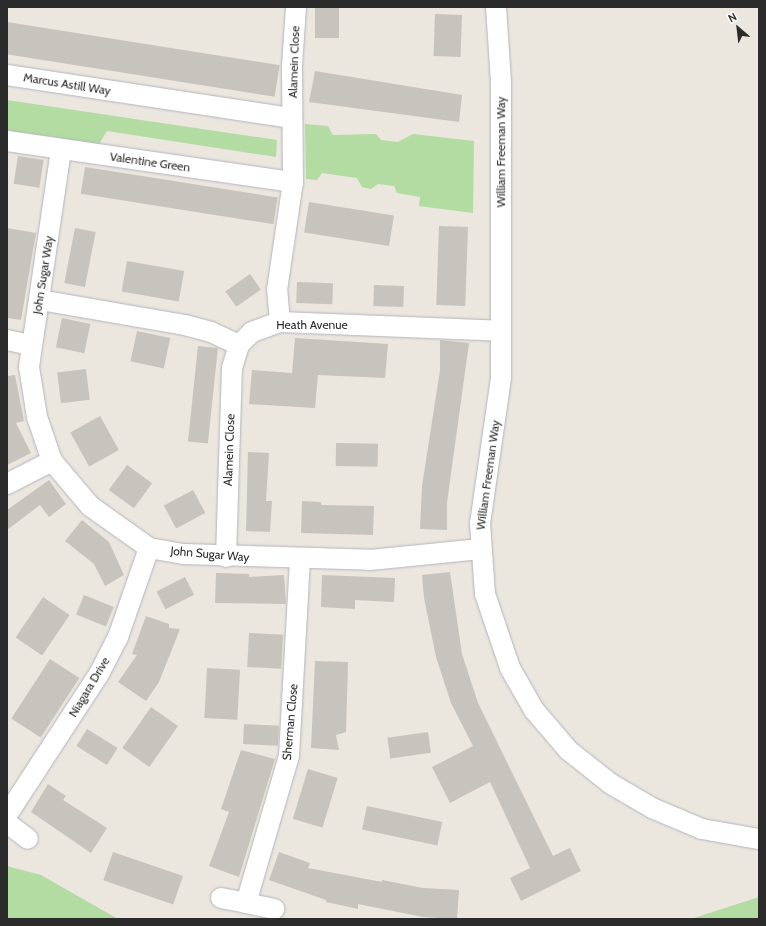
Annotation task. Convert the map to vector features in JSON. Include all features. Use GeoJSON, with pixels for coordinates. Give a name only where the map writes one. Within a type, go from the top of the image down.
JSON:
{"type":"FeatureCollection","features":[{"type":"Feature","properties":{"kind":"street","name":"Alamein Close"},"geometry":{"type":"LineString","coordinates":[[280,322],[277,290],[293,182],[292,118],[296,7]]}},
{"type":"Feature","properties":{"kind":"street"},"geometry":{"type":"LineString","coordinates":[[496,7],[501,83]]}},
{"type":"Feature","properties":{"kind":"street"},"geometry":{"type":"LineString","coordinates":[[501,83],[510,7]]}},
{"type":"Feature","properties":{"kind":"street","name":"Marcus Astill Way"},"geometry":{"type":"LineString","coordinates":[[7,75],[292,118]]}},
{"type":"Feature","properties":{"kind":"street","name":"William Freeman Way"},"geometry":{"type":"LineString","coordinates":[[501,83],[500,331],[498,411],[485,486],[480,549],[484,594],[510,668],[534,710],[568,750],[611,784],[652,808],[702,829],[759,839]]}},
{"type":"Feature","properties":{"kind":"street","name":"Valentine Green"},"geometry":{"type":"LineString","coordinates":[[7,141],[293,182]]}},
{"type":"Feature","properties":{"kind":"street","name":"John Sugar Way"},"geometry":{"type":"LineString","coordinates":[[62,150],[40,300],[31,345],[29,367],[31,393],[52,461],[90,506],[149,548],[226,557],[375,560],[480,549]]}},
{"type":"Feature","properties":{"kind":"street"},"geometry":{"type":"LineString","coordinates":[[40,300],[185,324],[211,332],[239,345]]}},
{"type":"Feature","properties":{"kind":"street","name":"Heath Avenue"},"geometry":{"type":"LineString","coordinates":[[239,345],[252,332],[280,322],[500,331]]}},
{"type":"Feature","properties":{"kind":"street"},"geometry":{"type":"LineString","coordinates":[[7,340],[31,345]]}},
{"type":"Feature","properties":{"kind":"street","name":"Alamein Close"},"geometry":{"type":"LineString","coordinates":[[226,557],[232,368],[239,345]]}},
{"type":"Feature","properties":{"kind":"street"},"geometry":{"type":"LineString","coordinates":[[7,484],[52,461]]}},
{"type":"Feature","properties":{"kind":"street","name":"Niagara Drive"},"geometry":{"type":"LineString","coordinates":[[7,815],[99,674],[118,637],[149,548]]}},
{"type":"Feature","properties":{"kind":"street","name":"Sherman Close"},"geometry":{"type":"LineString","coordinates":[[246,903],[290,750],[300,559]]}},
{"type":"Feature","properties":{"kind":"street"},"geometry":{"type":"LineString","coordinates":[[7,823],[28,839]]}},
{"type":"Feature","properties":{"kind":"street"},"geometry":{"type":"LineString","coordinates":[[221,898],[274,909]]}},
{"type":"Feature","properties":{"kind":"green space"},"geometry":{"type":"Polygon","coordinates":[[[7,100],[277,140],[276,157],[107,131],[99,144],[7,130],[7,100]]]}},
{"type":"Feature","properties":{"kind":"green space"},"geometry":{"type":"Polygon","coordinates":[[[305,124],[328,126],[333,135],[376,134],[381,140],[398,142],[413,134],[474,141],[473,213],[419,206],[420,197],[397,193],[394,186],[378,184],[371,189],[362,187],[357,178],[322,173],[317,180],[306,179],[305,124]]]}},
{"type":"Feature","properties":{"kind":"green space"},"geometry":{"type":"Polygon","coordinates":[[[7,866],[41,875],[118,919],[7,919],[7,866]]]}},
{"type":"Feature","properties":{"kind":"green space"},"geometry":{"type":"Polygon","coordinates":[[[759,897],[759,919],[691,919],[759,897]]]}},
{"type":"Feature","properties":{"kind":"building"},"geometry":{"type":"Polygon","coordinates":[[[315,7],[339,7],[339,38],[315,38],[315,7]]]}},
{"type":"Feature","properties":{"kind":"building"},"geometry":{"type":"Polygon","coordinates":[[[435,14],[462,15],[461,57],[434,56],[435,14]]]}},
{"type":"Feature","properties":{"kind":"building"},"geometry":{"type":"Polygon","coordinates":[[[7,22],[280,65],[275,97],[7,54],[7,22]]]}},
{"type":"Feature","properties":{"kind":"building"},"geometry":{"type":"Polygon","coordinates":[[[315,71],[462,95],[459,122],[309,102],[315,71]]]}},
{"type":"Feature","properties":{"kind":"building"},"geometry":{"type":"Polygon","coordinates":[[[18,156],[44,160],[39,188],[14,184],[18,156]]]}},
{"type":"Feature","properties":{"kind":"building"},"geometry":{"type":"Polygon","coordinates":[[[85,167],[278,198],[273,224],[81,194],[85,167]]]}},
{"type":"Feature","properties":{"kind":"building"},"geometry":{"type":"Polygon","coordinates":[[[309,202],[394,215],[389,246],[304,233],[309,202]]]}},
{"type":"Feature","properties":{"kind":"building"},"geometry":{"type":"Polygon","coordinates":[[[439,226],[468,227],[465,306],[436,305],[439,226]]]}},
{"type":"Feature","properties":{"kind":"building"},"geometry":{"type":"Polygon","coordinates":[[[7,228],[36,233],[21,320],[7,318],[7,228]]]}},
{"type":"Feature","properties":{"kind":"building"},"geometry":{"type":"Polygon","coordinates":[[[75,228],[96,232],[85,287],[64,283],[75,228]]]}},
{"type":"Feature","properties":{"kind":"building"},"geometry":{"type":"Polygon","coordinates":[[[127,261],[184,271],[179,302],[122,292],[127,261]]]}},
{"type":"Feature","properties":{"kind":"building"},"geometry":{"type":"Polygon","coordinates":[[[250,274],[261,290],[236,307],[225,291],[250,274]]]}},
{"type":"Feature","properties":{"kind":"building"},"geometry":{"type":"Polygon","coordinates":[[[297,282],[333,283],[332,304],[296,303],[297,282]]]}},
{"type":"Feature","properties":{"kind":"building"},"geometry":{"type":"Polygon","coordinates":[[[374,285],[404,286],[403,307],[373,306],[374,285]]]}},
{"type":"Feature","properties":{"kind":"building"},"geometry":{"type":"Polygon","coordinates":[[[62,318],[90,324],[84,353],[56,347],[62,318]]]}},
{"type":"Feature","properties":{"kind":"building"},"geometry":{"type":"Polygon","coordinates":[[[137,331],[170,338],[164,368],[131,361],[137,331]]]}},
{"type":"Feature","properties":{"kind":"building"},"geometry":{"type":"Polygon","coordinates":[[[295,338],[388,344],[385,378],[318,375],[315,408],[249,404],[252,370],[292,373],[295,338]]]}},
{"type":"Feature","properties":{"kind":"building"},"geometry":{"type":"Polygon","coordinates":[[[440,340],[469,343],[447,503],[447,530],[420,529],[422,486],[440,370],[440,340]]]}},
{"type":"Feature","properties":{"kind":"building"},"geometry":{"type":"Polygon","coordinates":[[[198,346],[218,348],[208,444],[188,441],[198,346]]]}},
{"type":"Feature","properties":{"kind":"building"},"geometry":{"type":"Polygon","coordinates":[[[86,369],[90,400],[61,403],[57,373],[86,369]]]}},
{"type":"Feature","properties":{"kind":"building"},"geometry":{"type":"Polygon","coordinates":[[[15,375],[24,421],[16,423],[31,453],[7,465],[7,376],[15,375]]]}},
{"type":"Feature","properties":{"kind":"building"},"geometry":{"type":"Polygon","coordinates":[[[100,416],[119,450],[89,467],[70,432],[100,416]]]}},
{"type":"Feature","properties":{"kind":"building"},"geometry":{"type":"Polygon","coordinates":[[[336,443],[378,444],[378,467],[336,466],[336,443]]]}},
{"type":"Feature","properties":{"kind":"building"},"geometry":{"type":"Polygon","coordinates":[[[248,452],[269,453],[266,501],[272,501],[270,532],[246,531],[248,452]]]}},
{"type":"Feature","properties":{"kind":"building"},"geometry":{"type":"Polygon","coordinates":[[[127,465],[152,483],[134,508],[109,490],[127,465]]]}},
{"type":"Feature","properties":{"kind":"building"},"geometry":{"type":"Polygon","coordinates":[[[49,480],[66,504],[49,517],[40,505],[7,530],[7,510],[49,480]]]}},
{"type":"Feature","properties":{"kind":"building"},"geometry":{"type":"Polygon","coordinates":[[[193,490],[205,513],[176,528],[164,505],[193,490]]]}},
{"type":"Feature","properties":{"kind":"building"},"geometry":{"type":"Polygon","coordinates":[[[302,501],[321,502],[321,505],[374,506],[373,535],[301,533],[302,501]]]}},
{"type":"Feature","properties":{"kind":"building"},"geometry":{"type":"Polygon","coordinates":[[[82,520],[109,542],[124,575],[105,586],[94,564],[65,541],[82,520]]]}},
{"type":"Feature","properties":{"kind":"building"},"geometry":{"type":"Polygon","coordinates":[[[450,572],[462,654],[478,703],[553,856],[570,848],[581,871],[521,901],[510,878],[530,868],[490,782],[450,803],[432,767],[473,746],[451,703],[436,657],[424,598],[422,575],[450,572]]]}},
{"type":"Feature","properties":{"kind":"building"},"geometry":{"type":"Polygon","coordinates":[[[216,573],[249,574],[249,577],[284,575],[286,604],[215,603],[216,573]]]}},
{"type":"Feature","properties":{"kind":"building"},"geometry":{"type":"Polygon","coordinates":[[[322,575],[395,578],[394,602],[355,600],[355,609],[321,607],[322,575]]]}},
{"type":"Feature","properties":{"kind":"building"},"geometry":{"type":"Polygon","coordinates":[[[185,577],[194,595],[166,609],[156,592],[185,577]]]}},
{"type":"Feature","properties":{"kind":"building"},"geometry":{"type":"Polygon","coordinates":[[[84,595],[114,607],[106,626],[76,614],[84,595]]]}},
{"type":"Feature","properties":{"kind":"building"},"geometry":{"type":"Polygon","coordinates":[[[43,597],[70,615],[42,656],[16,638],[43,597]]]}},
{"type":"Feature","properties":{"kind":"building"},"geometry":{"type":"Polygon","coordinates":[[[146,616],[169,624],[169,628],[180,629],[159,682],[146,701],[118,682],[137,655],[132,654],[146,616]]]}},
{"type":"Feature","properties":{"kind":"building"},"geometry":{"type":"Polygon","coordinates":[[[249,633],[283,635],[281,669],[247,667],[249,633]]]}},
{"type":"Feature","properties":{"kind":"building"},"geometry":{"type":"Polygon","coordinates":[[[50,659],[79,678],[41,738],[11,719],[50,659]]]}},
{"type":"Feature","properties":{"kind":"building"},"geometry":{"type":"Polygon","coordinates":[[[315,661],[348,662],[346,732],[336,735],[339,750],[311,748],[315,661]]]}},
{"type":"Feature","properties":{"kind":"building"},"geometry":{"type":"Polygon","coordinates":[[[207,668],[240,670],[237,720],[204,718],[207,668]]]}},
{"type":"Feature","properties":{"kind":"building"},"geometry":{"type":"Polygon","coordinates":[[[151,707],[178,726],[149,767],[122,748],[151,707]]]}},
{"type":"Feature","properties":{"kind":"building"},"geometry":{"type":"Polygon","coordinates":[[[244,724],[279,726],[278,746],[243,744],[244,724]]]}},
{"type":"Feature","properties":{"kind":"building"},"geometry":{"type":"Polygon","coordinates":[[[87,729],[118,748],[107,765],[76,746],[87,729]]]}},
{"type":"Feature","properties":{"kind":"building"},"geometry":{"type":"Polygon","coordinates":[[[428,732],[431,753],[390,759],[387,738],[428,732]]]}},
{"type":"Feature","properties":{"kind":"building"},"geometry":{"type":"Polygon","coordinates":[[[241,750],[275,759],[239,877],[209,866],[229,812],[221,809],[241,750]]]}},
{"type":"Feature","properties":{"kind":"building"},"geometry":{"type":"Polygon","coordinates":[[[308,769],[338,778],[322,828],[293,819],[308,769]]]}},
{"type":"Feature","properties":{"kind":"building"},"geometry":{"type":"Polygon","coordinates":[[[48,784],[66,796],[63,800],[107,828],[91,853],[31,812],[48,784]]]}},
{"type":"Feature","properties":{"kind":"building"},"geometry":{"type":"Polygon","coordinates":[[[367,806],[442,822],[437,845],[362,829],[367,806]]]}},
{"type":"Feature","properties":{"kind":"building"},"geometry":{"type":"Polygon","coordinates":[[[113,852],[183,876],[173,904],[103,880],[113,852]]]}},
{"type":"Feature","properties":{"kind":"building"},"geometry":{"type":"Polygon","coordinates":[[[279,852],[310,863],[308,868],[423,888],[459,890],[457,919],[423,917],[358,904],[358,909],[326,902],[326,900],[269,880],[279,852]]]}}]}
